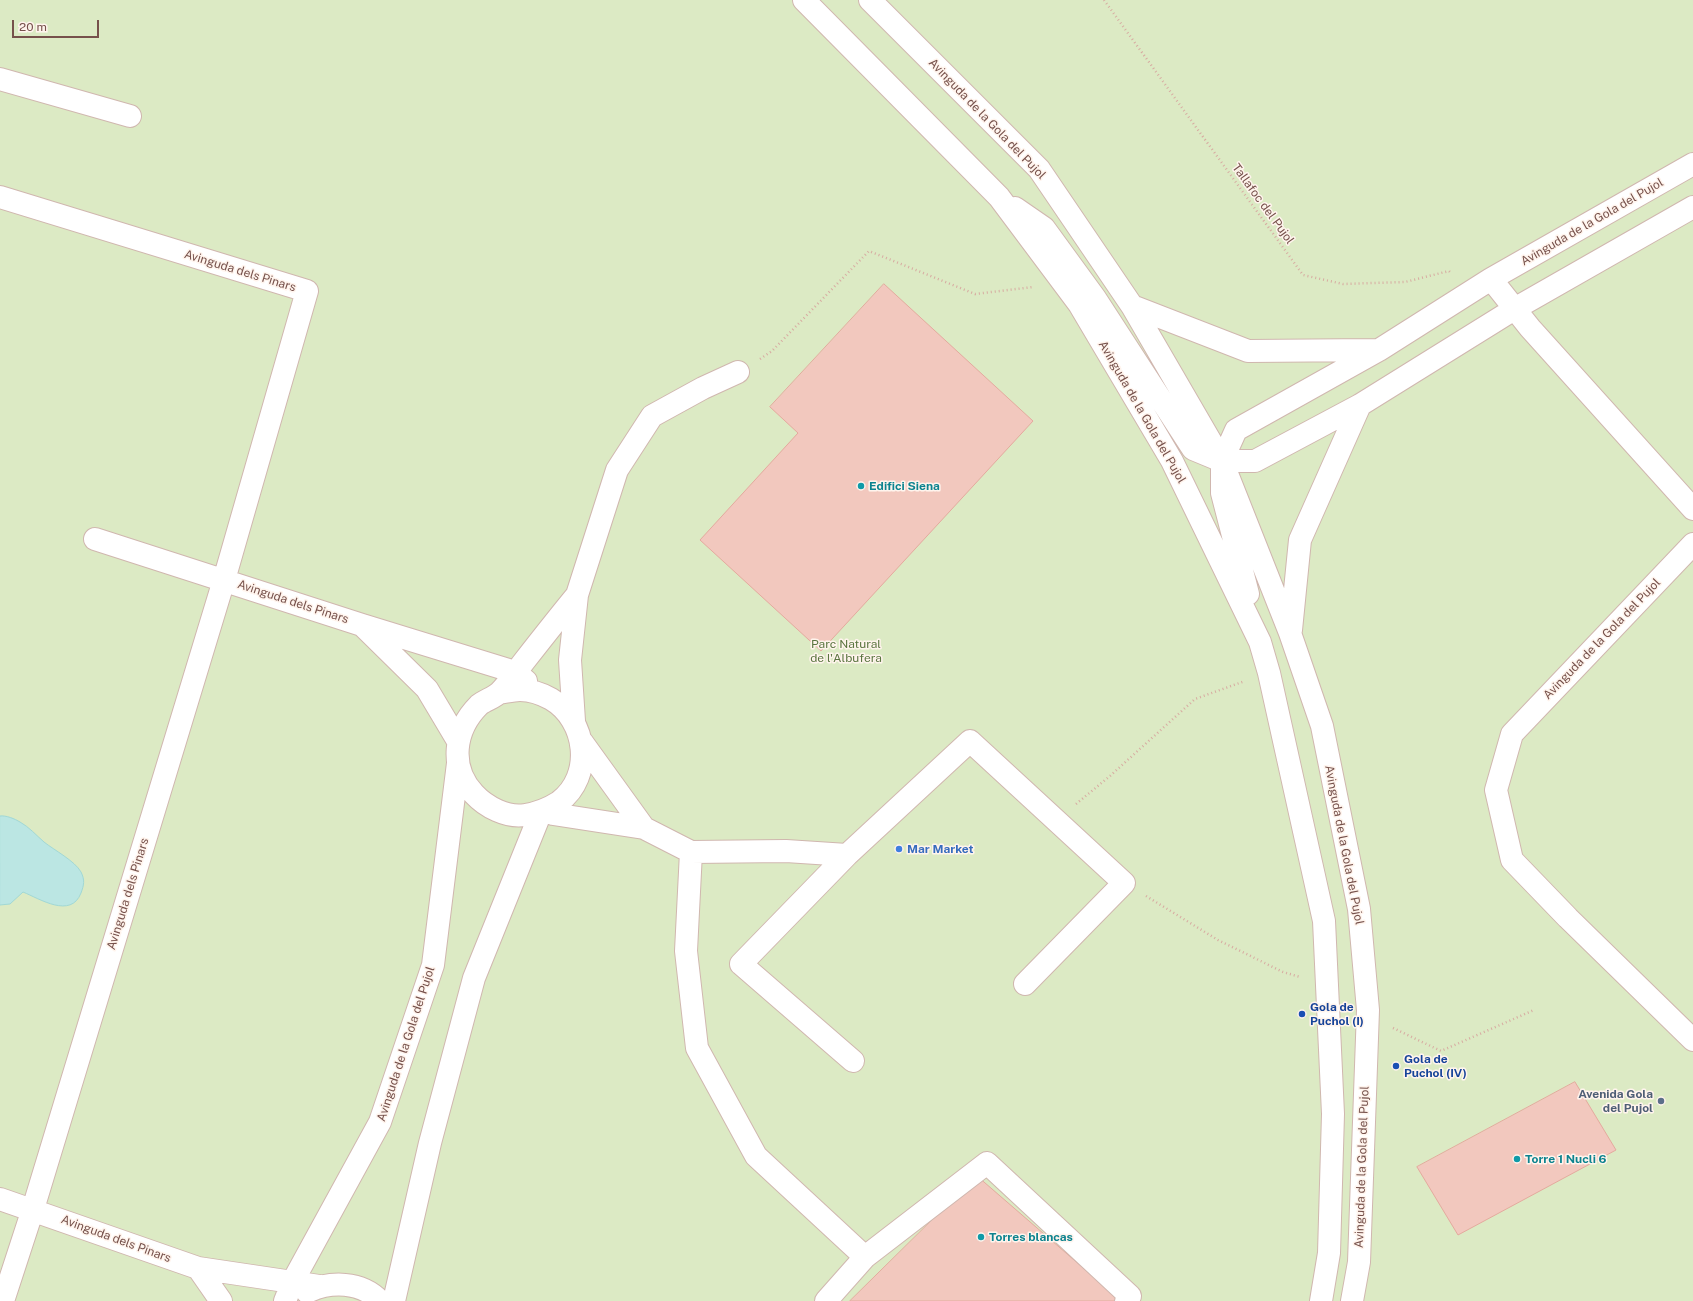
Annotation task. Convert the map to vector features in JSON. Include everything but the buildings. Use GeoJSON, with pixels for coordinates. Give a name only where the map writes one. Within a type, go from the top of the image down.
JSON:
{"type":"FeatureCollection","features":[{"type":"Feature","properties":{"kind":"street","name":"Avinguda de la Gola del Pujol"},"geometry":{"type":"LineString","coordinates":[[804,0],[999,197],[1079,304],[1172,460],[1260,642]]}},
{"type":"Feature","properties":{"kind":"street","name":"Avinguda de la Gola del Pujol"},"geometry":{"type":"LineString","coordinates":[[870,0],[1039,170],[1132,306],[1222,461],[1290,633],[1322,726],[1358,909],[1368,1010],[1359,1262],[1352,1301]]}},
{"type":"Feature","properties":{"kind":"street"},"geometry":{"type":"LineString","coordinates":[[0,79],[130,116]]}},
{"type":"Feature","properties":{"kind":"street","name":"Avinguda de la Gola del Pujol"},"geometry":{"type":"LineString","coordinates":[[1321,1301],[1329,1253],[1333,1114],[1324,921],[1269,673],[1222,493],[1222,461],[1236,430],[1380,350],[1491,279],[1693,164]]}},
{"type":"Feature","properties":{"kind":"street","name":"Avinguda dels Pinars"},"geometry":{"type":"LineString","coordinates":[[0,197],[307,291],[224,580],[33,1209],[3,1301]]}},
{"type":"Feature","properties":{"kind":"street","name":"Avinguda de la Gola del Pujol"},"geometry":{"type":"LineString","coordinates":[[999,197],[1044,228],[1095,298],[1193,449],[1222,461],[1255,461],[1360,405],[1516,308],[1693,207]]}},
{"type":"Feature","properties":{"kind":"street"},"geometry":{"type":"LineString","coordinates":[[1491,279],[1516,308],[1535,334],[1693,509]]}},
{"type":"Feature","properties":{"kind":"street"},"geometry":{"type":"LineString","coordinates":[[1132,306],[1248,351],[1380,350]]}},
{"type":"Feature","properties":{"kind":"street"},"geometry":{"type":"LineString","coordinates":[[644,828],[582,742],[574,721],[570,660],[577,595],[617,470],[652,416],[703,388],[738,372]]}},
{"type":"Feature","properties":{"kind":"street","name":"Avinguda de la Gola del Pujol"},"geometry":{"type":"LineString","coordinates":[[1290,633],[1300,540],[1360,405]]}},
{"type":"Feature","properties":{"kind":"street","name":"Avinguda dels Pinars"},"geometry":{"type":"LineString","coordinates":[[95,539],[362,624]]}},
{"type":"Feature","properties":{"kind":"street","name":"Avinguda de la Gola del Pujol"},"geometry":{"type":"LineString","coordinates":[[1693,544],[1512,734],[1496,790],[1512,860],[1568,918],[1693,1040]]}},
{"type":"Feature","properties":{"kind":"street"},"geometry":{"type":"LineString","coordinates":[[499,693],[577,595]]}},
{"type":"Feature","properties":{"kind":"street"},"geometry":{"type":"LineString","coordinates":[[362,624],[515,672],[541,694],[560,705],[574,721]]}},
{"type":"Feature","properties":{"kind":"street"},"geometry":{"type":"LineString","coordinates":[[362,624],[427,689],[458,741]]}},
{"type":"Feature","properties":{"kind":"street"},"geometry":{"type":"LineString","coordinates":[[541,694],[520,690],[499,693],[480,704],[466,721],[458,741],[458,762],[467,786],[482,802],[501,812],[523,815],[542,811],[560,801],[574,785],[582,764],[582,742]]}},
{"type":"Feature","properties":{"kind":"street"},"geometry":{"type":"LineString","coordinates":[[853,1061],[741,964],[847,855],[970,741],[1124,883],[1025,984]]}},
{"type":"Feature","properties":{"kind":"street","name":"Avinguda de la Gola del Pujol"},"geometry":{"type":"LineString","coordinates":[[291,1294],[380,1122],[433,965],[458,762]]}},
{"type":"Feature","properties":{"kind":"street"},"geometry":{"type":"LineString","coordinates":[[542,811],[644,828],[691,852],[786,851],[847,855]]}},
{"type":"Feature","properties":{"kind":"street"},"geometry":{"type":"LineString","coordinates":[[394,1301],[430,1143],[474,978],[542,811]]}},
{"type":"Feature","properties":{"kind":"street"},"geometry":{"type":"LineString","coordinates":[[691,852],[686,951],[697,1048],[756,1156],[865,1257]]}},
{"type":"Feature","properties":{"kind":"street"},"geometry":{"type":"LineString","coordinates":[[826,1301],[865,1257],[987,1163],[1130,1296],[1126,1301]]}},
{"type":"Feature","properties":{"kind":"street","name":"Avinguda dels Pinars"},"geometry":{"type":"LineString","coordinates":[[0,1198],[198,1268]]}},
{"type":"Feature","properties":{"kind":"street"},"geometry":{"type":"LineString","coordinates":[[198,1268],[291,1294],[319,1286],[339,1284],[359,1288],[380,1301]]}},
{"type":"Feature","properties":{"kind":"street"},"geometry":{"type":"LineString","coordinates":[[198,1268],[221,1301]]}},
{"type":"Feature","properties":{"kind":"path","name":"Tallafoc del Pujol"},"geometry":{"type":"LineString","coordinates":[[1104,0],[1303,275],[1343,284],[1405,282],[1450,271],[1465,296]]}},
{"type":"Feature","properties":{"kind":"path"},"geometry":{"type":"LineString","coordinates":[[738,372],[772,351],[869,251],[975,294],[1063,283]]}},
{"type":"Feature","properties":{"kind":"path"},"geometry":{"type":"LineString","coordinates":[[1056,821],[1110,776],[1195,699],[1269,673]]}},
{"type":"Feature","properties":{"kind":"green space","name":"Parc Natural de l'Albufera"},"geometry":{"type":"Polygon","coordinates":[[[0,0],[1693,0],[1693,1301],[0,1301],[0,0]]]}},
{"type":"Feature","properties":{"kind":"water"},"geometry":{"type":"Polygon","coordinates":[[[0,816],[5,816],[23,824],[78,868],[84,882],[81,893],[76,901],[70,905],[55,905],[23,892],[10,904],[0,905],[0,816]]]}},
{"type":"Feature","properties":{"kind":"place","name":"Edifici Siena"},"geometry":{"type":"Point","coordinates":[861,486]}},
{"type":"Feature","properties":{"kind":"place","name":"Mar Market"},"geometry":{"type":"Point","coordinates":[899,849]}},
{"type":"Feature","properties":{"kind":"place","name":"Gola de Puchol (I)"},"geometry":{"type":"Point","coordinates":[1302,1014]}},
{"type":"Feature","properties":{"kind":"place","name":"Gola de Puchol (IV)"},"geometry":{"type":"Point","coordinates":[1396,1066]}},
{"type":"Feature","properties":{"kind":"place","name":"Avenida Gola del Pujol"},"geometry":{"type":"Point","coordinates":[1661,1101]}},
{"type":"Feature","properties":{"kind":"place","name":"Torre 1 Nucli 6"},"geometry":{"type":"Point","coordinates":[1517,1159]}},
{"type":"Feature","properties":{"kind":"place","name":"Torres blancas"},"geometry":{"type":"Point","coordinates":[981,1237]}}]}
